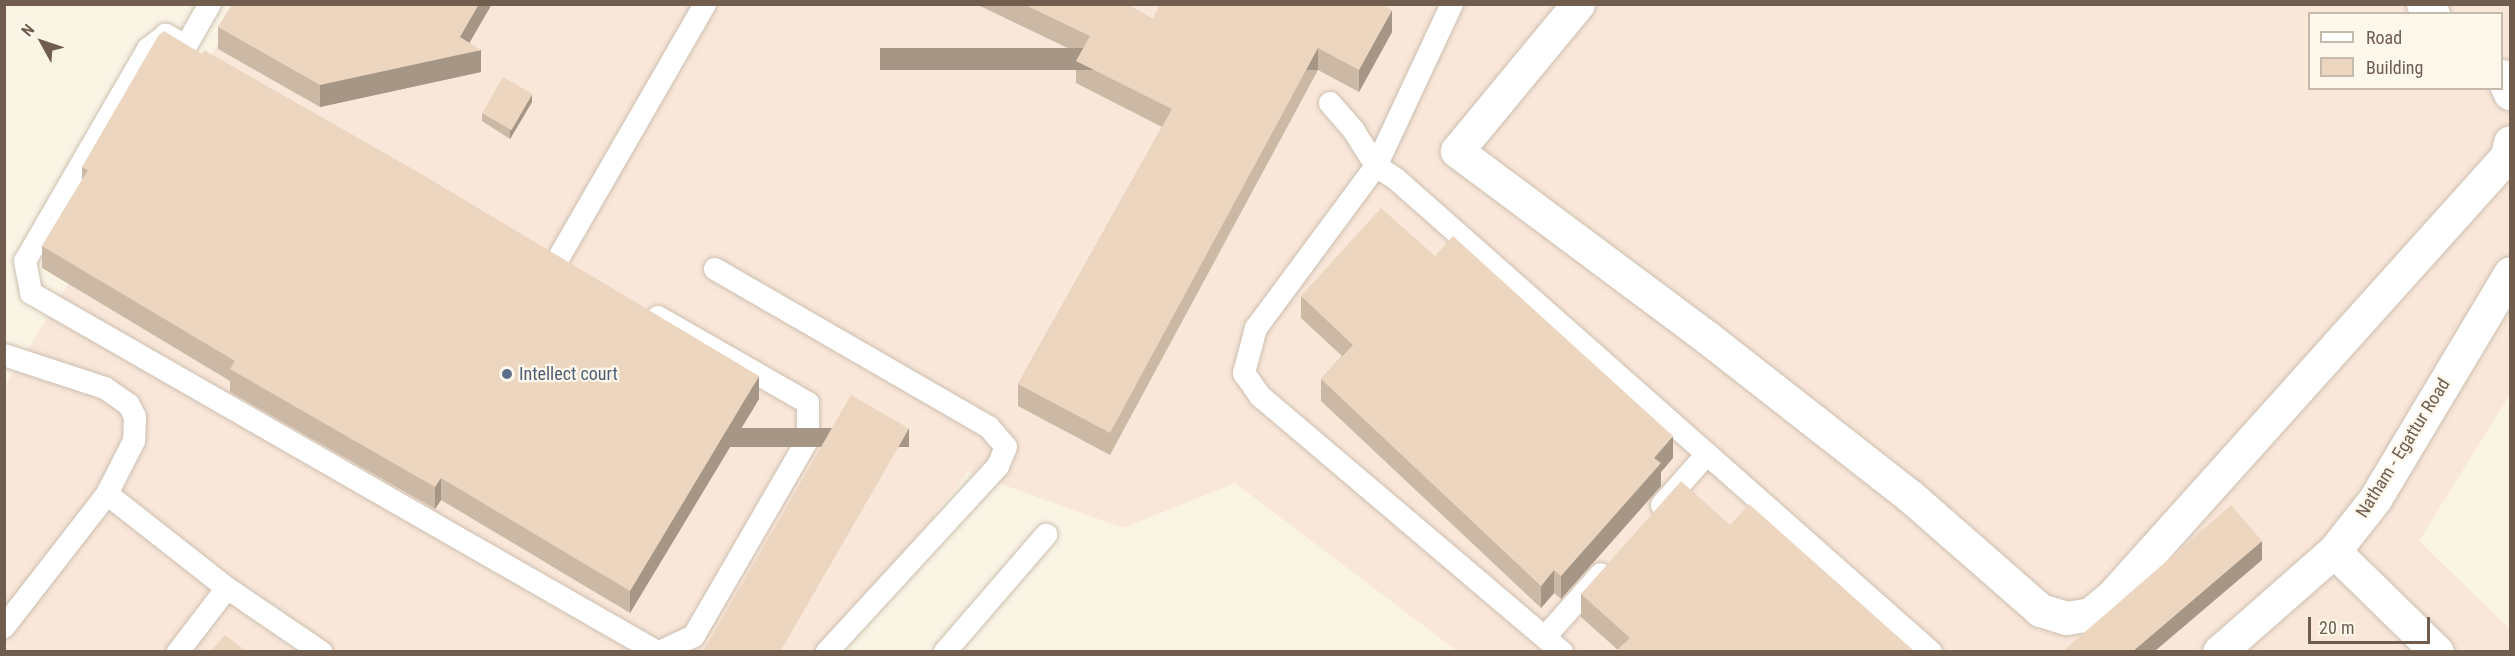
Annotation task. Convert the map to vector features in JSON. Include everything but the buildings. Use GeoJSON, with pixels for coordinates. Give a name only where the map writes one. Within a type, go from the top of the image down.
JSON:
{"type":"FeatureCollection","features":[{"type":"Feature","properties":{"kind":"street"},"geometry":{"type":"LineString","coordinates":[[1578,4],[1457,151],[1709,339],[1910,496],[2040,610],[2066,618],[2090,614],[2112,596],[2507,156],[2511,142]]}},
{"type":"Feature","properties":{"kind":"street"},"geometry":{"type":"LineString","coordinates":[[2503,78],[2511,93]]}},
{"type":"Feature","properties":{"kind":"street","name":"Natham - Egattur Road"},"geometry":{"type":"LineString","coordinates":[[2219,651],[2334,551],[2375,499],[2511,273]]}},
{"type":"Feature","properties":{"kind":"street"},"geometry":{"type":"LineString","coordinates":[[2334,551],[2437,651]]}},
{"type":"Feature","properties":{"kind":"lane"},"geometry":{"type":"LineString","coordinates":[[186,46],[210,4]]}},
{"type":"Feature","properties":{"kind":"lane"},"geometry":{"type":"LineString","coordinates":[[558,259],[705,4]]}},
{"type":"Feature","properties":{"kind":"lane"},"geometry":{"type":"LineString","coordinates":[[1452,4],[1376,166],[1256,328],[1244,374],[1260,396],[1562,651]]}},
{"type":"Feature","properties":{"kind":"lane"},"geometry":{"type":"LineString","coordinates":[[207,58],[166,35],[148,49],[25,261],[31,293],[658,651],[694,636],[808,439],[808,403],[638,305]]}},
{"type":"Feature","properties":{"kind":"lane"},"geometry":{"type":"LineString","coordinates":[[1330,103],[1354,131],[1376,166],[1396,179],[1930,651]]}},
{"type":"Feature","properties":{"kind":"lane"},"geometry":{"type":"LineString","coordinates":[[537,247],[578,271]]}},
{"type":"Feature","properties":{"kind":"lane"},"geometry":{"type":"LineString","coordinates":[[715,268],[979,420],[1002,439],[1006,447],[998,466],[827,651]]}},
{"type":"Feature","properties":{"kind":"lane"},"geometry":{"type":"LineString","coordinates":[[4,355],[105,388],[129,405],[135,417],[134,441],[107,494],[4,627]]}},
{"type":"Feature","properties":{"kind":"lane"},"geometry":{"type":"LineString","coordinates":[[1645,524],[1707,454]]}},
{"type":"Feature","properties":{"kind":"lane"},"geometry":{"type":"LineString","coordinates":[[107,494],[227,588],[321,651]]}},
{"type":"Feature","properties":{"kind":"lane"},"geometry":{"type":"LineString","coordinates":[[945,651],[1046,535]]}},
{"type":"Feature","properties":{"kind":"lane"},"geometry":{"type":"LineString","coordinates":[[1545,637],[1614,559]]}},
{"type":"Feature","properties":{"kind":"lane"},"geometry":{"type":"LineString","coordinates":[[178,651],[227,588]]}},
{"type":"Feature","properties":{"kind":"shaded area"},"geometry":{"type":"Polygon","coordinates":[[[242,5],[2510,5],[2510,394],[2419,541],[2510,629],[2510,651],[1457,651],[1235,483],[1123,528],[968,472],[828,651],[5,651],[4,387],[242,5]]]}},
{"type":"Feature","properties":{"kind":"place","name":"Intellect court"},"geometry":{"type":"Point","coordinates":[507,374]}}]}
